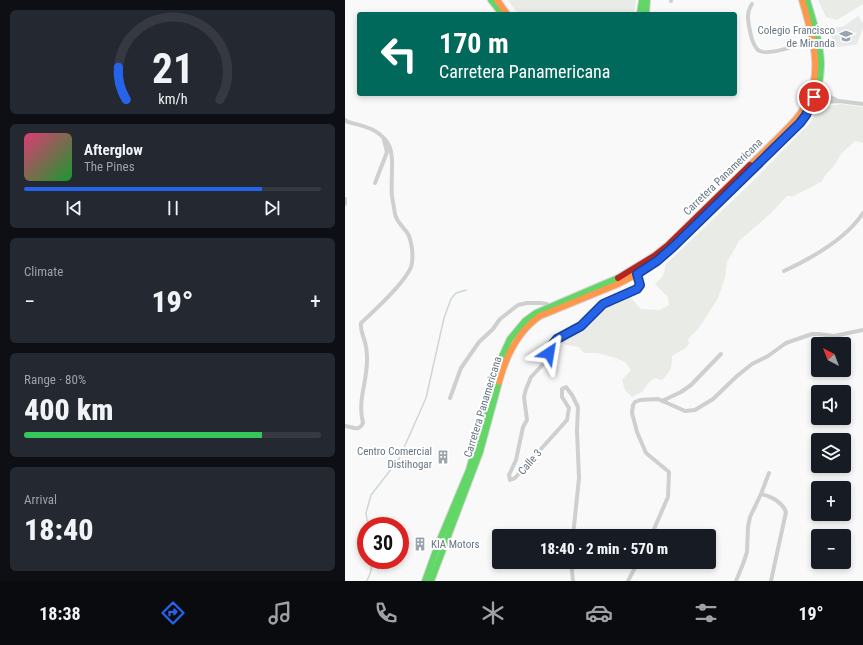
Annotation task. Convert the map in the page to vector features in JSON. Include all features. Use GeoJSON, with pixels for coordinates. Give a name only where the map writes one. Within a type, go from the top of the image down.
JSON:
{"type":"FeatureCollection","features":[{"type":"Feature","properties":{"kind":"main road"},"geometry":{"type":"LineString","coordinates":[[491,0],[500,12]]}},
{"type":"Feature","properties":{"kind":"main road"},"geometry":{"type":"LineString","coordinates":[[497,0],[506,12]]}},
{"type":"Feature","properties":{"kind":"main road"},"geometry":{"type":"LineString","coordinates":[[640,12],[642,0]]}},
{"type":"Feature","properties":{"kind":"main road"},"geometry":{"type":"LineString","coordinates":[[646,12],[647,0]]}},
{"type":"Feature","properties":{"kind":"main road","name":"Carretera Panamericana"},"geometry":{"type":"LineString","coordinates":[[425,581],[471,463],[499,363],[510,339],[525,320],[536,312],[615,280],[654,256],[703,211],[796,120],[806,104],[813,86],[816,64],[813,39],[803,0]]}},
{"type":"Feature","properties":{"kind":"main road","name":"Carretera Panamericana"},"geometry":{"type":"LineString","coordinates":[[431,581],[480,452],[504,364],[522,332],[530,323],[540,316],[618,284],[657,261],[800,123],[810,107],[820,80],[821,63],[818,35],[807,0]]}},
{"type":"Feature","properties":{"kind":"street"},"geometry":{"type":"LineString","coordinates":[[752,4],[747,14],[751,38],[757,49],[761,52],[773,52],[813,39]]}},
{"type":"Feature","properties":{"kind":"street"},"geometry":{"type":"LineString","coordinates":[[820,80],[823,92],[839,101]]}},
{"type":"Feature","properties":{"kind":"street"},"geometry":{"type":"LineString","coordinates":[[810,107],[827,102],[839,101],[863,104]]}},
{"type":"Feature","properties":{"kind":"street"},"geometry":{"type":"LineString","coordinates":[[345,120],[371,128],[383,138],[390,147],[392,155],[392,196],[396,217],[399,225],[408,234],[412,252],[412,265],[405,277],[380,305],[361,323],[361,331],[365,342],[367,367],[360,413],[363,423],[358,429],[345,426]]}},
{"type":"Feature","properties":{"kind":"street"},"geometry":{"type":"LineString","coordinates":[[375,183],[387,152],[383,138]]}},
{"type":"Feature","properties":{"kind":"street"},"geometry":{"type":"LineString","coordinates":[[345,199],[345,204]]}},
{"type":"Feature","properties":{"kind":"street"},"geometry":{"type":"LineString","coordinates":[[784,271],[802,263],[837,240],[849,230],[863,213]]}},
{"type":"Feature","properties":{"kind":"street","name":"Calle 3"},"geometry":{"type":"LineString","coordinates":[[574,529],[579,478],[577,431],[578,408],[569,390],[566,387],[562,389],[562,397],[569,408],[567,420],[515,478],[510,480],[509,475],[516,460],[523,427],[527,420],[524,397],[531,377],[548,360],[553,342],[560,336],[581,326],[603,304],[637,289],[640,285],[637,274]]}},
{"type":"Feature","properties":{"kind":"street"},"geometry":{"type":"LineString","coordinates":[[450,398],[455,382],[469,357],[504,316],[517,305],[527,303],[547,304],[550,307]]}},
{"type":"Feature","properties":{"kind":"street"},"geometry":{"type":"LineString","coordinates":[[654,529],[668,497],[669,472],[646,453],[637,432],[632,409],[633,405],[640,400],[658,399],[685,411],[695,410],[713,399],[752,364],[768,356],[786,343],[812,334],[834,336],[863,330]]}},
{"type":"Feature","properties":{"kind":"street"},"geometry":{"type":"LineString","coordinates":[[662,401],[681,392],[691,385],[721,354]]}},
{"type":"Feature","properties":{"kind":"street"},"geometry":{"type":"LineString","coordinates":[[736,581],[747,552],[750,517],[769,474]]}},
{"type":"Feature","properties":{"kind":"street"},"geometry":{"type":"LineString","coordinates":[[761,494],[776,500],[784,507],[786,512],[771,581]]}},
{"type":"Feature","properties":{"kind":"street"},"geometry":{"type":"LineString","coordinates":[[572,569],[573,581]]}},
{"type":"Feature","properties":{"kind":"street"},"geometry":{"type":"LineString","coordinates":[[628,581],[634,569]]}},
{"type":"Feature","properties":{"kind":"shaded area"},"geometry":{"type":"Polygon","coordinates":[[[508,0],[636,0],[634,12],[517,12],[508,0]]]}},
{"type":"Feature","properties":{"kind":"shaded area"},"geometry":{"type":"Polygon","coordinates":[[[818,0],[863,0],[863,4],[837,20],[826,17],[818,0]]]}},
{"type":"Feature","properties":{"kind":"shaded area","name":"Colegio Francisco de Miranda"},"geometry":{"type":"Polygon","coordinates":[[[858,16],[863,23],[863,28],[857,44],[834,48],[830,29],[844,26],[858,16]]]}},
{"type":"Feature","properties":{"kind":"shaded area"},"geometry":{"type":"Polygon","coordinates":[[[841,104],[863,107],[863,143],[855,141],[841,154],[834,166],[821,182],[794,196],[787,196],[770,214],[739,241],[727,262],[725,278],[718,298],[699,328],[688,339],[689,344],[684,349],[672,356],[672,364],[670,369],[662,380],[655,378],[650,381],[642,392],[632,397],[625,390],[622,380],[631,370],[625,362],[597,353],[584,353],[579,347],[562,344],[563,340],[591,322],[611,304],[629,296],[641,309],[660,310],[669,305],[668,297],[655,284],[663,276],[665,265],[755,179],[810,123],[819,110],[841,104]]]}},
{"type":"Feature","properties":{"kind":"waterway"},"geometry":{"type":"LineString","coordinates":[[367,517],[366,513],[371,495],[399,459],[426,398],[444,318],[451,299],[456,293],[466,290]]}},
{"type":"Feature","properties":{"kind":"waterway"},"geometry":{"type":"LineString","coordinates":[[367,581],[371,569]]}},
{"type":"Feature","properties":{"kind":"traffic: fast"},"geometry":{"type":"LineString","coordinates":[[491,0],[500,12]]}},
{"type":"Feature","properties":{"kind":"traffic: fast"},"geometry":{"type":"LineString","coordinates":[[640,12],[642,0]]}},
{"type":"Feature","properties":{"kind":"traffic: fast"},"geometry":{"type":"LineString","coordinates":[[646,12],[647,0]]}},
{"type":"Feature","properties":{"kind":"traffic: fast"},"geometry":{"type":"LineString","coordinates":[[732,190],[799,123],[813,102],[820,77],[821,62],[818,38],[807,0]]}},
{"type":"Feature","properties":{"kind":"traffic: fast"},"geometry":{"type":"LineString","coordinates":[[425,581],[439,542],[469,470],[499,363],[510,339],[525,321],[536,313],[618,278]]}},
{"type":"Feature","properties":{"kind":"traffic: fast"},"geometry":{"type":"LineString","coordinates":[[431,581],[480,452],[499,382]]}},
{"type":"Feature","properties":{"kind":"traffic: slow"},"geometry":{"type":"LineString","coordinates":[[497,0],[506,12]]}},
{"type":"Feature","properties":{"kind":"traffic: slow"},"geometry":{"type":"LineString","coordinates":[[750,165],[796,119],[806,105],[812,91],[815,76],[814,46],[802,0]]}},
{"type":"Feature","properties":{"kind":"traffic: slow"},"geometry":{"type":"LineString","coordinates":[[499,382],[509,354],[519,337],[532,322],[540,316],[618,284],[657,261],[732,190]]}},
{"type":"Feature","properties":{"kind":"traffic: jam"},"geometry":{"type":"LineString","coordinates":[[618,278],[654,256],[668,245],[750,165]]}},
{"type":"Feature","properties":{"kind":"place","name":"Colegio Francisco de Miranda"},"geometry":{"type":"Point","coordinates":[846,36]}},
{"type":"Feature","properties":{"kind":"place","name":"Centro Comercial Distihogar"},"geometry":{"type":"Point","coordinates":[443,457]}},
{"type":"Feature","properties":{"kind":"place","name":"KIA Motors"},"geometry":{"type":"Point","coordinates":[420,544]}},
{"type":"Feature","properties":{"kind":"route"},"geometry":{"type":"LineString","coordinates":[[549,353],[553,342],[560,336],[581,326],[603,304],[637,289],[640,285],[637,274],[657,261],[673,247],[800,123],[806,115],[814,97]]}}]}
